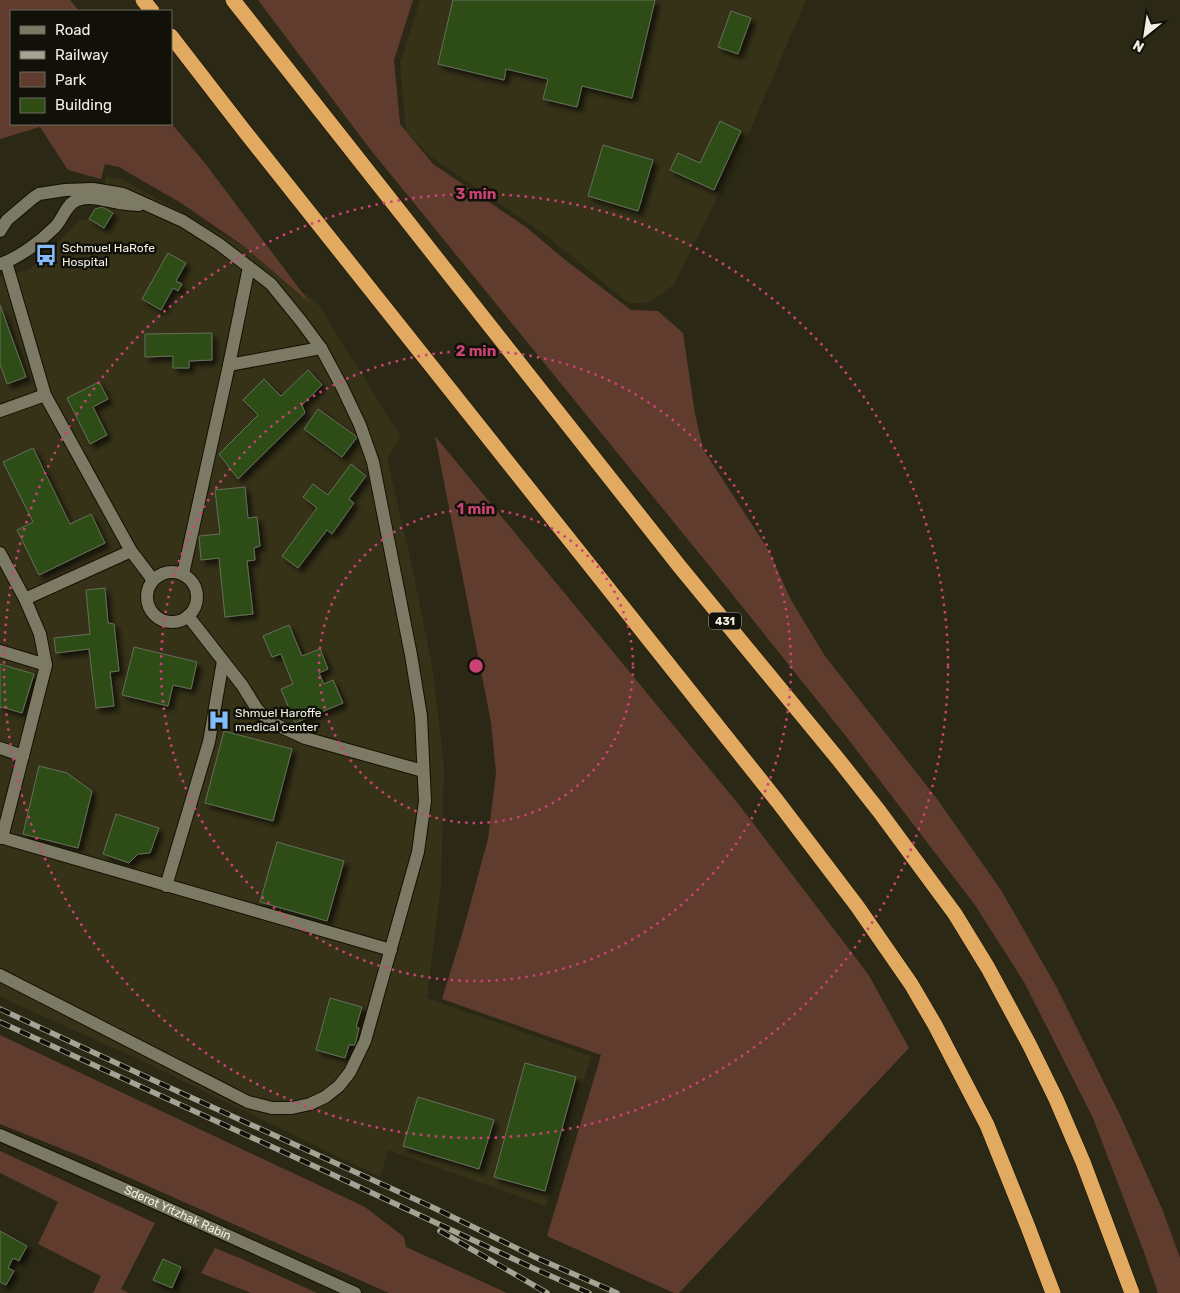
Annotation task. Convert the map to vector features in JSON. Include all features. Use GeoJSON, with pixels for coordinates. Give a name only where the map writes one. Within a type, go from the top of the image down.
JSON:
{"type":"FeatureCollection","features":[{"type":"Feature","properties":{"kind":"highway"},"geometry":{"type":"LineString","coordinates":[[143,0],[151,10]]}},
{"type":"Feature","properties":{"kind":"highway","name":"431"},"geometry":{"type":"LineString","coordinates":[[233,0],[680,567],[838,759],[955,914],[993,977],[1056,1100],[1083,1162],[1132,1293]]}},
{"type":"Feature","properties":{"kind":"highway"},"geometry":{"type":"LineString","coordinates":[[172,37],[252,141],[778,802],[857,906],[911,984],[935,1025],[987,1124],[1053,1293]]}},
{"type":"Feature","properties":{"kind":"street"},"geometry":{"type":"LineString","coordinates":[[0,230],[7,220],[39,194],[65,190],[93,189],[104,195]]}},
{"type":"Feature","properties":{"kind":"street"},"geometry":{"type":"LineString","coordinates":[[0,976],[248,1102],[272,1108],[292,1108],[310,1104],[325,1097],[339,1086],[350,1072],[365,1041],[418,852],[425,801],[420,716],[411,655],[373,462],[360,425],[342,387],[321,348],[271,284],[219,244],[184,221],[123,194],[104,195],[77,200],[71,204],[55,227],[24,253],[3,263],[45,395],[131,551],[153,580]]}},
{"type":"Feature","properties":{"kind":"street"},"geometry":{"type":"LineString","coordinates":[[183,574],[249,267]]}},
{"type":"Feature","properties":{"kind":"street"},"geometry":{"type":"LineString","coordinates":[[229,365],[321,348]]}},
{"type":"Feature","properties":{"kind":"street"},"geometry":{"type":"LineString","coordinates":[[0,411],[45,395]]}},
{"type":"Feature","properties":{"kind":"street"},"geometry":{"type":"LineString","coordinates":[[24,599],[131,551]]}},
{"type":"Feature","properties":{"kind":"street"},"geometry":{"type":"LineString","coordinates":[[0,553],[40,634],[46,665],[1,838],[391,950]]}},
{"type":"Feature","properties":{"kind":"street"},"geometry":{"type":"LineString","coordinates":[[167,572],[183,574],[189,578],[197,593],[194,609],[181,620],[173,622],[164,621],[151,611],[147,603],[148,586],[159,575],[167,572]]}},
{"type":"Feature","properties":{"kind":"street"},"geometry":{"type":"LineString","coordinates":[[188,616],[242,685],[257,709],[270,722],[305,738],[423,771]]}},
{"type":"Feature","properties":{"kind":"street"},"geometry":{"type":"LineString","coordinates":[[0,651],[46,665]]}},
{"type":"Feature","properties":{"kind":"street"},"geometry":{"type":"LineString","coordinates":[[166,886],[209,742],[222,661]]}},
{"type":"Feature","properties":{"kind":"street"},"geometry":{"type":"LineString","coordinates":[[0,748],[23,756]]}},
{"type":"Feature","properties":{"kind":"street","name":"Sderot Yitzhak Rabin"},"geometry":{"type":"LineString","coordinates":[[0,1135],[355,1293]]}},
{"type":"Feature","properties":{"kind":"shaded area"},"geometry":{"type":"Polygon","coordinates":[[[420,0],[806,0],[746,140],[674,284],[662,294],[646,303],[628,303],[547,236],[431,157],[406,131],[400,64],[420,0]]]}},
{"type":"Feature","properties":{"kind":"shaded area","name":"Shmuel Haroffe medical center"},"geometry":{"type":"Polygon","coordinates":[[[106,176],[121,179],[245,247],[318,304],[401,437],[387,459],[412,566],[433,671],[444,768],[441,885],[427,998],[591,1056],[546,1206],[388,1150],[380,1177],[134,1057],[0,996],[0,276],[29,270],[80,220],[89,219],[95,209],[102,207],[106,176]]]}},
{"type":"Feature","properties":{"kind":"green space"},"geometry":{"type":"Polygon","coordinates":[[[0,0],[70,0],[78,10],[10,10],[10,125],[172,124],[204,162],[310,303],[245,247],[181,203],[119,167],[105,164],[101,179],[68,170],[40,127],[0,139],[0,0]]]}},
{"type":"Feature","properties":{"kind":"green space"},"geometry":{"type":"Polygon","coordinates":[[[258,0],[413,0],[394,60],[400,124],[433,164],[526,227],[564,259],[631,310],[658,311],[683,333],[695,414],[703,449],[769,551],[791,600],[825,656],[937,799],[1001,890],[1057,988],[1121,1117],[1163,1211],[1180,1258],[1180,1293],[1158,1293],[1093,1118],[1024,982],[975,905],[845,735],[729,590],[370,149],[258,0]]]}},
{"type":"Feature","properties":{"kind":"green space"},"geometry":{"type":"Polygon","coordinates":[[[435,436],[740,806],[868,974],[909,1048],[679,1293],[674,1293],[547,1236],[601,1055],[442,999],[488,839],[496,773],[491,722],[435,436]]]}},
{"type":"Feature","properties":{"kind":"green space"},"geometry":{"type":"Polygon","coordinates":[[[0,1035],[365,1207],[404,1237],[406,1247],[507,1293],[389,1293],[85,1158],[0,1124],[0,1035]]]}},
{"type":"Feature","properties":{"kind":"green space"},"geometry":{"type":"Polygon","coordinates":[[[0,1151],[155,1223],[121,1289],[129,1293],[93,1293],[101,1276],[38,1244],[58,1202],[0,1173],[0,1151]]]}},
{"type":"Feature","properties":{"kind":"green space"},"geometry":{"type":"Polygon","coordinates":[[[215,1248],[317,1293],[251,1293],[201,1273],[215,1248]]]}},
{"type":"Feature","properties":{"kind":"building"},"geometry":{"type":"Polygon","coordinates":[[[453,0],[655,0],[632,98],[582,86],[577,107],[543,99],[548,79],[506,69],[504,80],[438,64],[453,0]]]}},
{"type":"Feature","properties":{"kind":"building"},"geometry":{"type":"Polygon","coordinates":[[[731,11],[751,18],[738,54],[718,47],[731,11]]]}},
{"type":"Feature","properties":{"kind":"building"},"geometry":{"type":"Polygon","coordinates":[[[720,121],[741,131],[714,190],[670,170],[678,153],[700,163],[720,121]]]}},
{"type":"Feature","properties":{"kind":"building"},"geometry":{"type":"Polygon","coordinates":[[[603,145],[653,160],[638,211],[588,196],[603,145]]]}},
{"type":"Feature","properties":{"kind":"building"},"geometry":{"type":"Polygon","coordinates":[[[102,207],[113,213],[104,228],[89,219],[95,209],[102,207]]]}},
{"type":"Feature","properties":{"kind":"building"},"geometry":{"type":"Polygon","coordinates":[[[168,253],[186,263],[176,281],[182,284],[178,291],[173,288],[161,310],[142,299],[168,253]]]}},
{"type":"Feature","properties":{"kind":"building"},"geometry":{"type":"Polygon","coordinates":[[[0,305],[26,377],[7,384],[0,364],[0,305]]]}},
{"type":"Feature","properties":{"kind":"building"},"geometry":{"type":"Polygon","coordinates":[[[212,333],[212,360],[189,361],[189,368],[173,368],[173,356],[145,357],[145,334],[212,333]]]}},
{"type":"Feature","properties":{"kind":"building"},"geometry":{"type":"Polygon","coordinates":[[[308,370],[322,385],[302,405],[305,413],[238,479],[219,454],[258,415],[243,400],[264,379],[281,396],[308,370]]]}},
{"type":"Feature","properties":{"kind":"building"},"geometry":{"type":"Polygon","coordinates":[[[99,382],[108,399],[93,407],[107,435],[90,444],[67,398],[99,382]]]}},
{"type":"Feature","properties":{"kind":"building"},"geometry":{"type":"Polygon","coordinates":[[[318,409],[357,437],[342,457],[304,429],[318,409]]]}},
{"type":"Feature","properties":{"kind":"building"},"geometry":{"type":"Polygon","coordinates":[[[33,448],[70,524],[91,514],[105,543],[39,575],[17,530],[33,522],[3,462],[33,448]]]}},
{"type":"Feature","properties":{"kind":"building"},"geometry":{"type":"Polygon","coordinates":[[[351,464],[366,476],[349,499],[354,503],[332,534],[327,530],[298,568],[282,556],[317,508],[303,497],[313,484],[328,495],[351,464]]]}},
{"type":"Feature","properties":{"kind":"building"},"geometry":{"type":"Polygon","coordinates":[[[245,487],[248,518],[257,517],[260,546],[254,548],[255,560],[247,561],[253,614],[225,617],[219,558],[201,560],[199,536],[220,534],[215,490],[245,487]]]}},
{"type":"Feature","properties":{"kind":"building"},"geometry":{"type":"Polygon","coordinates":[[[105,588],[108,623],[114,624],[119,671],[110,672],[114,706],[96,708],[89,649],[56,653],[54,638],[90,634],[86,590],[105,588]]]}},
{"type":"Feature","properties":{"kind":"building"},"geometry":{"type":"Polygon","coordinates":[[[289,625],[302,656],[320,649],[328,669],[319,673],[324,684],[333,680],[343,703],[295,723],[281,689],[293,684],[281,654],[272,657],[263,636],[289,625]]]}},
{"type":"Feature","properties":{"kind":"building"},"geometry":{"type":"Polygon","coordinates":[[[134,647],[197,662],[191,689],[173,685],[168,706],[122,695],[134,647]]]}},
{"type":"Feature","properties":{"kind":"building"},"geometry":{"type":"Polygon","coordinates":[[[0,664],[34,674],[22,713],[0,708],[0,664]]]}},
{"type":"Feature","properties":{"kind":"building"},"geometry":{"type":"Polygon","coordinates":[[[224,731],[292,749],[273,821],[205,803],[224,731]]]}},
{"type":"Feature","properties":{"kind":"building"},"geometry":{"type":"Polygon","coordinates":[[[39,766],[67,773],[92,791],[78,848],[23,834],[39,766]]]}},
{"type":"Feature","properties":{"kind":"building"},"geometry":{"type":"Polygon","coordinates":[[[116,814],[159,828],[150,853],[138,854],[129,863],[103,854],[116,814]]]}},
{"type":"Feature","properties":{"kind":"building"},"geometry":{"type":"Polygon","coordinates":[[[277,842],[344,861],[327,921],[260,902],[277,842]]]}},
{"type":"Feature","properties":{"kind":"building"},"geometry":{"type":"Polygon","coordinates":[[[330,998],[362,1007],[356,1027],[359,1028],[355,1045],[349,1045],[345,1058],[316,1050],[330,998]]]}},
{"type":"Feature","properties":{"kind":"building"},"geometry":{"type":"Polygon","coordinates":[[[525,1063],[576,1077],[545,1191],[494,1177],[525,1063]]]}},
{"type":"Feature","properties":{"kind":"building"},"geometry":{"type":"Polygon","coordinates":[[[418,1097],[494,1120],[479,1169],[403,1146],[418,1097]]]}},
{"type":"Feature","properties":{"kind":"building"},"geometry":{"type":"Polygon","coordinates":[[[0,1231],[27,1246],[19,1261],[13,1258],[8,1268],[14,1271],[6,1285],[0,1282],[0,1231]]]}},
{"type":"Feature","properties":{"kind":"building"},"geometry":{"type":"Polygon","coordinates":[[[163,1259],[181,1267],[172,1288],[153,1280],[163,1259]]]}},
{"type":"Feature","properties":{"kind":"railway"},"geometry":{"type":"LineString","coordinates":[[0,1009],[432,1207],[539,1259],[617,1293]]}},
{"type":"Feature","properties":{"kind":"railway"},"geometry":{"type":"LineString","coordinates":[[0,1022],[589,1293]]}},
{"type":"Feature","properties":{"kind":"railway"},"geometry":{"type":"LineString","coordinates":[[440,1231],[547,1293]]}},
{"type":"Feature","properties":{"kind":"place","name":"Schmuel HaRofe Hospital"},"geometry":{"type":"Point","coordinates":[46,255]}},
{"type":"Feature","properties":{"kind":"place","name":"Shmuel Haroffe medical center"},"geometry":{"type":"Point","coordinates":[219,720]}}]}
